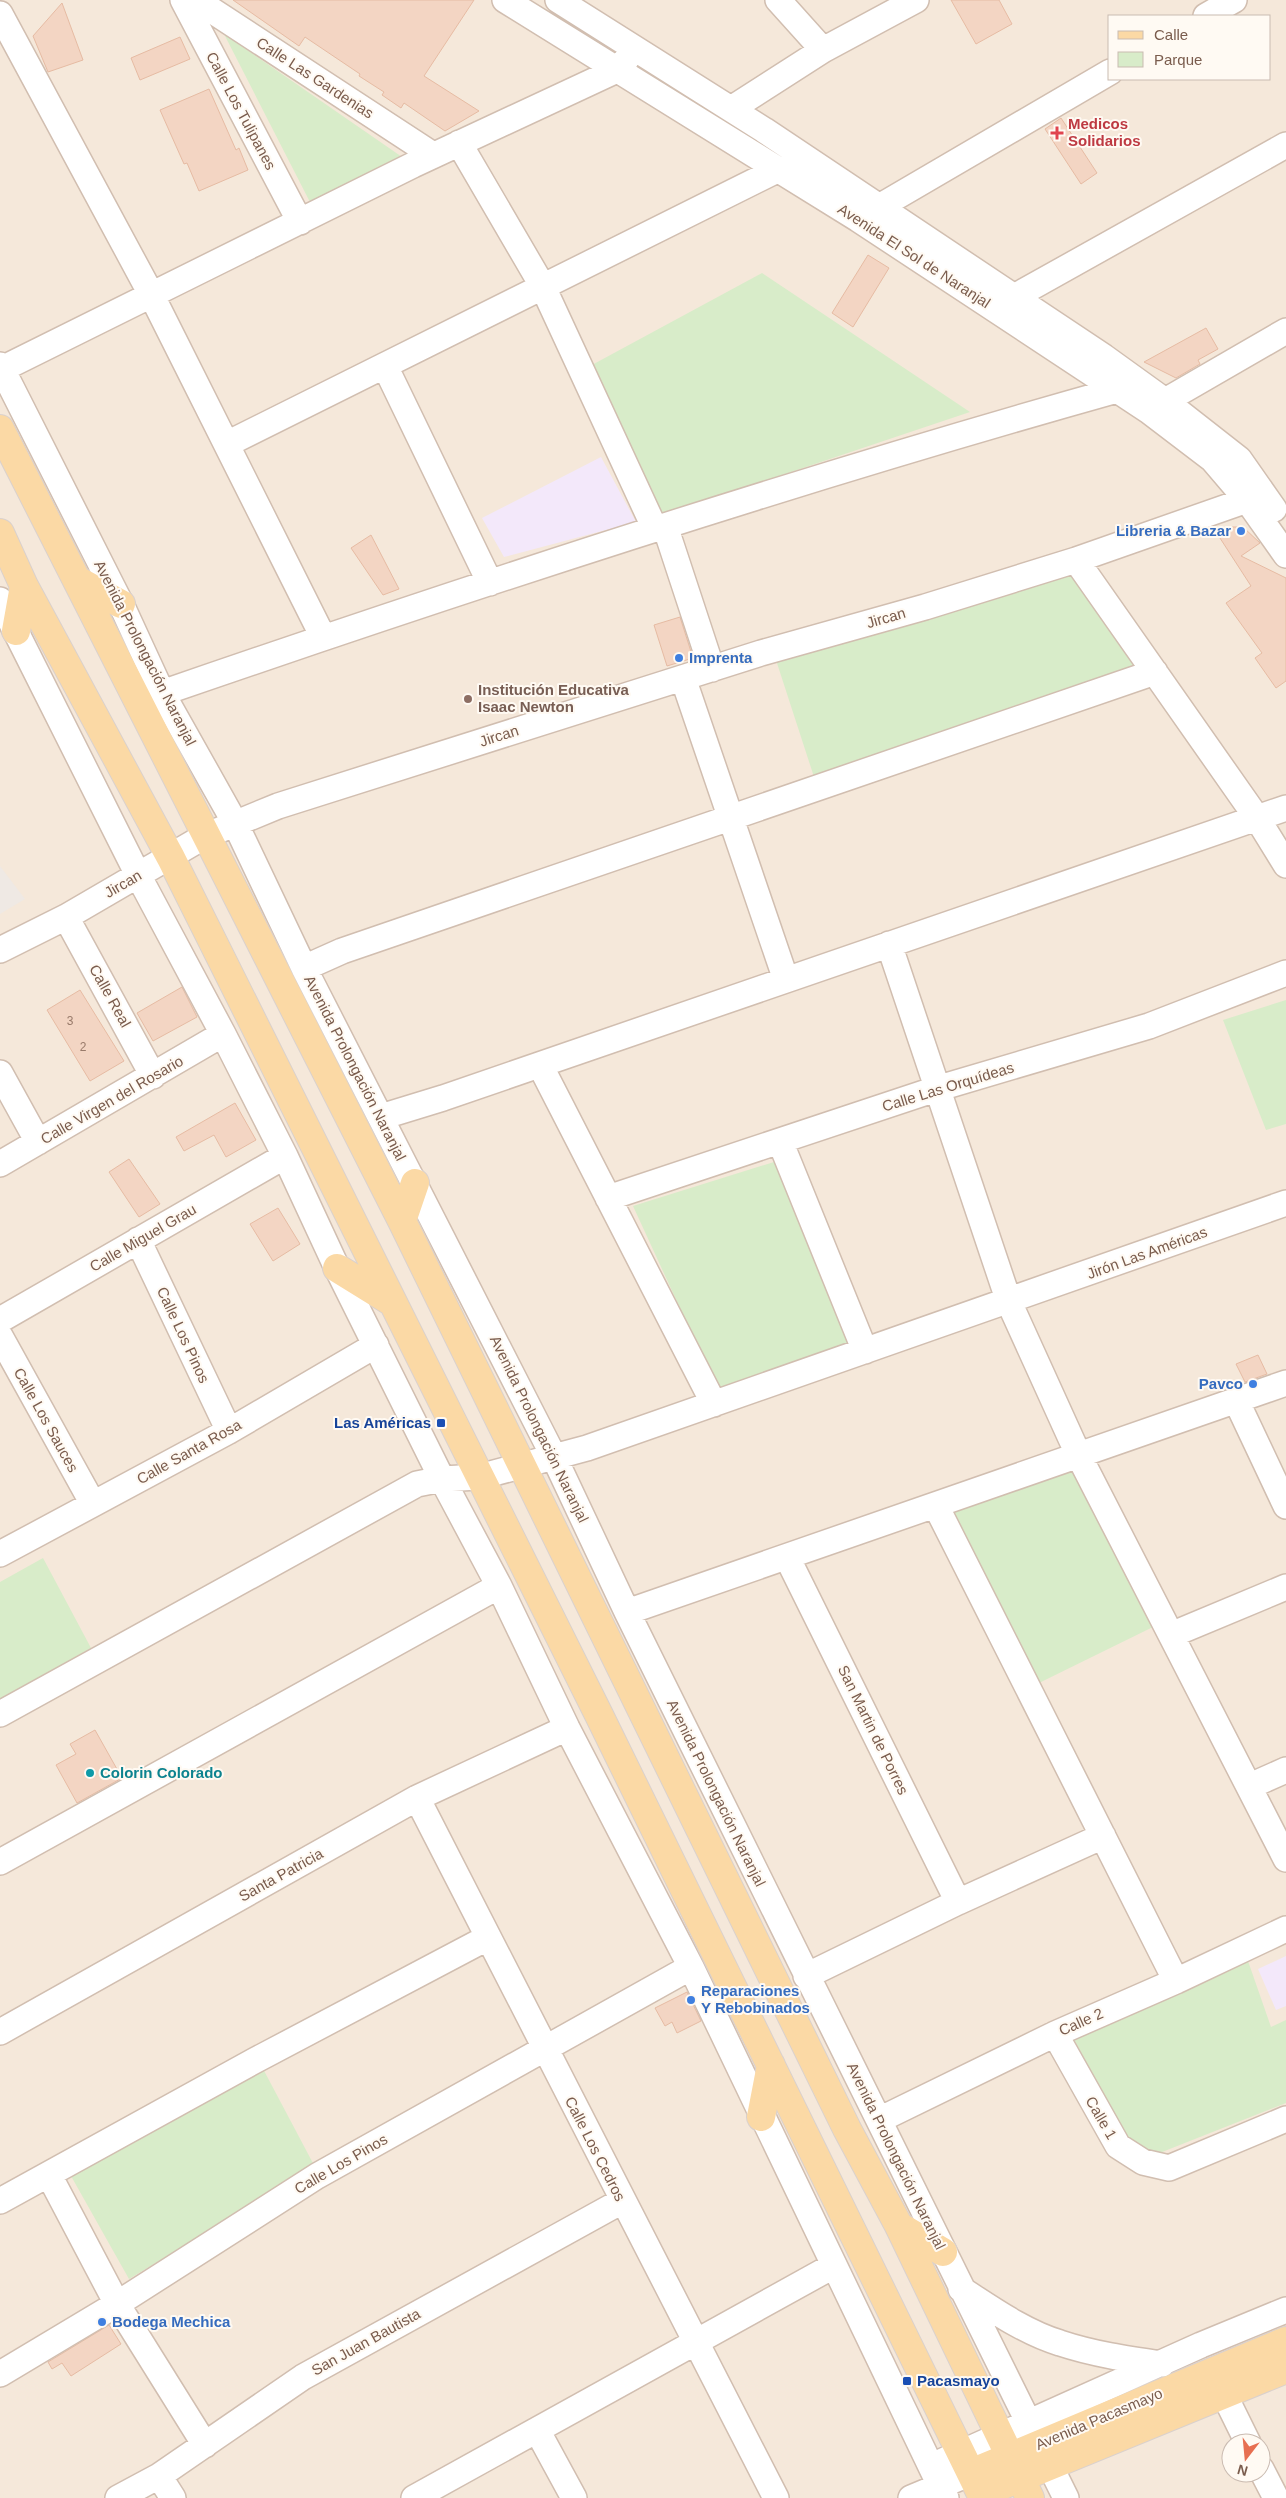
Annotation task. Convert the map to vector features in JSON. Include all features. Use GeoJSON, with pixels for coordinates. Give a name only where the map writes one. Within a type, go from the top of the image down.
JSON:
{"type":"FeatureCollection","features":[{"type":"Feature","properties":{"kind":"main road","name":"Avenida Prolongación Naranjal"},"geometry":{"type":"LineString","coordinates":[[0,428],[205,836],[402,1221],[843,2120],[899,2226],[1015,2467]]}},
{"type":"Feature","properties":{"kind":"main road"},"geometry":{"type":"LineString","coordinates":[[0,533],[24,586],[171,858],[771,2065],[973,2484]]}},
{"type":"Feature","properties":{"kind":"main road"},"geometry":{"type":"LineString","coordinates":[[78,580],[121,604]]}},
{"type":"Feature","properties":{"kind":"main road"},"geometry":{"type":"LineString","coordinates":[[16,631],[24,586]]}},
{"type":"Feature","properties":{"kind":"main road"},"geometry":{"type":"LineString","coordinates":[[402,1221],[414,1184]]}},
{"type":"Feature","properties":{"kind":"main road"},"geometry":{"type":"LineString","coordinates":[[337,1268],[392,1302]]}},
{"type":"Feature","properties":{"kind":"main road"},"geometry":{"type":"LineString","coordinates":[[761,2117],[771,2065]]}},
{"type":"Feature","properties":{"kind":"main road"},"geometry":{"type":"LineString","coordinates":[[899,2226],[943,2252]]}},
{"type":"Feature","properties":{"kind":"main road","name":"Avenida Pacasmayo"},"geometry":{"type":"LineString","coordinates":[[1219,2383],[1286,2341]]}},
{"type":"Feature","properties":{"kind":"main road","name":"Avenida Pacasmayo"},"geometry":{"type":"LineString","coordinates":[[973,2484],[1015,2467],[1038,2444],[1219,2383],[1286,2370]]}},
{"type":"Feature","properties":{"kind":"street"},"geometry":{"type":"LineString","coordinates":[[0,8],[15,0]]}},
{"type":"Feature","properties":{"kind":"street","name":"Calle Los Tulipanes"},"geometry":{"type":"LineString","coordinates":[[183,0],[300,222]]}},
{"type":"Feature","properties":{"kind":"street","name":"Calle Las Gardenias"},"geometry":{"type":"LineString","coordinates":[[196,0],[434,156]]}},
{"type":"Feature","properties":{"kind":"street","name":"Avenida El Sol de Naranjal"},"geometry":{"type":"LineString","coordinates":[[505,0],[780,169],[1149,411],[1212,459],[1247,500],[1286,555]]}},
{"type":"Feature","properties":{"kind":"street","name":"Avenida El Sol de Naranjal"},"geometry":{"type":"LineString","coordinates":[[558,0],[731,109],[1014,296],[1165,401],[1239,459],[1283,515]]}},
{"type":"Feature","properties":{"kind":"street"},"geometry":{"type":"LineString","coordinates":[[778,0],[823,50]]}},
{"type":"Feature","properties":{"kind":"street"},"geometry":{"type":"LineString","coordinates":[[731,109],[823,50],[916,0]]}},
{"type":"Feature","properties":{"kind":"street"},"geometry":{"type":"LineString","coordinates":[[1208,15],[1234,0]]}},
{"type":"Feature","properties":{"kind":"street"},"geometry":{"type":"LineString","coordinates":[[0,14],[152,296],[323,637]]}},
{"type":"Feature","properties":{"kind":"street"},"geometry":{"type":"LineString","coordinates":[[1,367],[152,296],[459,143],[619,69],[635,47]]}},
{"type":"Feature","properties":{"kind":"street"},"geometry":{"type":"LineString","coordinates":[[879,207],[1108,73]]}},
{"type":"Feature","properties":{"kind":"street"},"geometry":{"type":"LineString","coordinates":[[459,143],[543,287],[660,528],[712,669]]}},
{"type":"Feature","properties":{"kind":"street"},"geometry":{"type":"LineString","coordinates":[[1014,296],[1286,145]]}},
{"type":"Feature","properties":{"kind":"street"},"geometry":{"type":"LineString","coordinates":[[227,444],[780,169]]}},
{"type":"Feature","properties":{"kind":"street"},"geometry":{"type":"LineString","coordinates":[[1165,401],[1286,331]]}},
{"type":"Feature","properties":{"kind":"street"},"geometry":{"type":"LineString","coordinates":[[384,366],[490,583]]}},
{"type":"Feature","properties":{"kind":"street","name":"Avenida Prolongación Naranjal"},"geometry":{"type":"LineString","coordinates":[[1,367],[121,604],[162,693],[235,824],[304,968],[554,1457],[627,1612],[806,1976],[1066,2498]]}},
{"type":"Feature","properties":{"kind":"street"},"geometry":{"type":"LineString","coordinates":[[162,693],[323,637],[660,528],[978,429],[1117,390]]}},
{"type":"Feature","properties":{"kind":"street","name":"Jircan"},"geometry":{"type":"LineString","coordinates":[[0,950],[66,917],[171,858],[205,836],[278,806],[712,669],[925,608],[1076,560],[1247,500]]}},
{"type":"Feature","properties":{"kind":"street"},"geometry":{"type":"LineString","coordinates":[[1076,560],[1257,818],[1286,865]]}},
{"type":"Feature","properties":{"kind":"street"},"geometry":{"type":"LineString","coordinates":[[0,600],[138,875],[223,1034],[285,1156],[337,1268],[442,1479],[499,1586],[567,1728],[691,1967],[761,2117],[939,2483]]}},
{"type":"Feature","properties":{"kind":"street"},"geometry":{"type":"LineString","coordinates":[[304,968],[342,951],[1155,672]]}},
{"type":"Feature","properties":{"kind":"street"},"geometry":{"type":"LineString","coordinates":[[683,678],[786,980]]}},
{"type":"Feature","properties":{"kind":"street"},"geometry":{"type":"LineString","coordinates":[[381,1117],[540,1065],[1286,808]]}},
{"type":"Feature","properties":{"kind":"street","name":"Calle Real"},"geometry":{"type":"LineString","coordinates":[[66,917],[153,1076]]}},
{"type":"Feature","properties":{"kind":"street"},"geometry":{"type":"LineString","coordinates":[[889,944],[936,1089],[1009,1302],[1078,1454],[1286,1859]]}},
{"type":"Feature","properties":{"kind":"street","name":"Calle Las Orquídeas"},"geometry":{"type":"LineString","coordinates":[[608,1198],[936,1089],[1149,1026],[1286,973]]}},
{"type":"Feature","properties":{"kind":"street","name":"Calle Virgen del Rosario"},"geometry":{"type":"LineString","coordinates":[[0,1164],[223,1034]]}},
{"type":"Feature","properties":{"kind":"street"},"geometry":{"type":"LineString","coordinates":[[540,1065],[714,1404]]}},
{"type":"Feature","properties":{"kind":"street"},"geometry":{"type":"LineString","coordinates":[[0,1073],[38,1142]]}},
{"type":"Feature","properties":{"kind":"street"},"geometry":{"type":"LineString","coordinates":[[780,1141],[865,1351]]}},
{"type":"Feature","properties":{"kind":"street","name":"Calle Miguel Grau"},"geometry":{"type":"LineString","coordinates":[[0,1320],[285,1156]]}},
{"type":"Feature","properties":{"kind":"street","name":"Jirón Las Américas"},"geometry":{"type":"LineString","coordinates":[[0,1714],[417,1484],[442,1479],[479,1477],[521,1464],[554,1457],[1009,1302],[1286,1203]]}},
{"type":"Feature","properties":{"kind":"street","name":"Calle Los Pinos"},"geometry":{"type":"LineString","coordinates":[[138,1240],[229,1431]]}},
{"type":"Feature","properties":{"kind":"street","name":"Calle Los Sauces"},"geometry":{"type":"LineString","coordinates":[[0,1336],[93,1504]]}},
{"type":"Feature","properties":{"kind":"street","name":"Calle Santa Rosa"},"geometry":{"type":"LineString","coordinates":[[0,1554],[229,1431],[376,1345]]}},
{"type":"Feature","properties":{"kind":"street"},"geometry":{"type":"LineString","coordinates":[[627,1612],[787,1558],[1078,1454],[1286,1383]]}},
{"type":"Feature","properties":{"kind":"street"},"geometry":{"type":"LineString","coordinates":[[1236,1400],[1286,1506]]}},
{"type":"Feature","properties":{"kind":"street"},"geometry":{"type":"LineString","coordinates":[[936,1506],[1176,1981]]}},
{"type":"Feature","properties":{"kind":"street","name":"San Martin de Porres"},"geometry":{"type":"LineString","coordinates":[[787,1558],[958,1902]]}},
{"type":"Feature","properties":{"kind":"street"},"geometry":{"type":"LineString","coordinates":[[0,1862],[499,1586]]}},
{"type":"Feature","properties":{"kind":"street"},"geometry":{"type":"LineString","coordinates":[[1171,1635],[1286,1587]]}},
{"type":"Feature","properties":{"kind":"street","name":"Santa Patricia"},"geometry":{"type":"LineString","coordinates":[[0,2032],[417,1798],[567,1728]]}},
{"type":"Feature","properties":{"kind":"street"},"geometry":{"type":"LineString","coordinates":[[1250,1786],[1286,1770]]}},
{"type":"Feature","properties":{"kind":"street","name":"Calle Los Cedros"},"geometry":{"type":"LineString","coordinates":[[417,1798],[694,2343],[776,2498]]}},
{"type":"Feature","properties":{"kind":"street"},"geometry":{"type":"LineString","coordinates":[[806,1976],[958,1902],[1103,1836]]}},
{"type":"Feature","properties":{"kind":"street","name":"Calle 2"},"geometry":{"type":"LineString","coordinates":[[879,2120],[1055,2034],[1176,1981],[1286,1929]]}},
{"type":"Feature","properties":{"kind":"street"},"geometry":{"type":"LineString","coordinates":[[0,2201],[254,2061],[487,1938]]}},
{"type":"Feature","properties":{"kind":"street","name":"Calle Los Pinos"},"geometry":{"type":"LineString","coordinates":[[0,2374],[117,2304],[317,2176],[691,1967]]}},
{"type":"Feature","properties":{"kind":"street","name":"Calle 1"},"geometry":{"type":"LineString","coordinates":[[1055,2034],[1118,2146],[1144,2162],[1169,2168],[1286,2120]]}},
{"type":"Feature","properties":{"kind":"street"},"geometry":{"type":"LineString","coordinates":[[49,2175],[117,2304],[205,2445]]}},
{"type":"Feature","properties":{"kind":"street","name":"San Juan Bautista"},"geometry":{"type":"LineString","coordinates":[[118,2498],[159,2476],[303,2377],[622,2201]]}},
{"type":"Feature","properties":{"kind":"street"},"geometry":{"type":"LineString","coordinates":[[414,2498],[833,2266]]}},
{"type":"Feature","properties":{"kind":"street"},"geometry":{"type":"LineString","coordinates":[[961,2289],[1008,2319],[1058,2343],[1104,2355],[1162,2364]]}},
{"type":"Feature","properties":{"kind":"street","name":"Avenida Pacasmayo"},"geometry":{"type":"LineString","coordinates":[[911,2498],[939,2483],[973,2484],[1015,2467],[1038,2444],[1162,2364],[1201,2345],[1286,2310]]}},
{"type":"Feature","properties":{"kind":"street"},"geometry":{"type":"LineString","coordinates":[[1201,2345],[1243,2433]]}},
{"type":"Feature","properties":{"kind":"street"},"geometry":{"type":"LineString","coordinates":[[537,2430],[574,2498]]}},
{"type":"Feature","properties":{"kind":"street"},"geometry":{"type":"LineString","coordinates":[[159,2476],[173,2498]]}},
{"type":"Feature","properties":{"kind":"street"},"geometry":{"type":"LineString","coordinates":[[1268,2483],[1276,2498]]}},
{"type":"Feature","properties":{"kind":"shaded area"},"geometry":{"type":"Polygon","coordinates":[[[0,0],[1286,0],[1286,2498],[0,2498],[0,0]]]}},
{"type":"Feature","properties":{"kind":"shaded area"},"geometry":{"type":"Polygon","coordinates":[[[601,457],[636,522],[504,557],[482,518],[601,457]]]}},
{"type":"Feature","properties":{"kind":"shaded area"},"geometry":{"type":"Polygon","coordinates":[[[0,866],[25,899],[0,914],[0,866]]]}},
{"type":"Feature","properties":{"kind":"shaded area"},"geometry":{"type":"Polygon","coordinates":[[[1286,1956],[1286,2006],[1276,2010],[1258,1969],[1286,1956]]]}},
{"type":"Feature","properties":{"kind":"green space"},"geometry":{"type":"Polygon","coordinates":[[[224,34],[405,159],[312,206],[224,34]]]}},
{"type":"Feature","properties":{"kind":"green space"},"geometry":{"type":"Polygon","coordinates":[[[762,273],[970,412],[660,516],[590,366],[762,273]]]}},
{"type":"Feature","properties":{"kind":"green space"},"geometry":{"type":"Polygon","coordinates":[[[1070,571],[1137,667],[815,780],[775,657],[1070,571]]]}},
{"type":"Feature","properties":{"kind":"green space"},"geometry":{"type":"Polygon","coordinates":[[[1286,1000],[1286,1124],[1266,1130],[1223,1020],[1286,1000]]]}},
{"type":"Feature","properties":{"kind":"green space"},"geometry":{"type":"Polygon","coordinates":[[[774,1162],[852,1350],[719,1393],[633,1206],[774,1162]]]}},
{"type":"Feature","properties":{"kind":"green space"},"geometry":{"type":"Polygon","coordinates":[[[1074,1469],[1155,1626],[1039,1683],[954,1512],[1074,1469]]]}},
{"type":"Feature","properties":{"kind":"green space"},"geometry":{"type":"Polygon","coordinates":[[[43,1558],[91,1648],[0,1701],[0,1582],[43,1558]]]}},
{"type":"Feature","properties":{"kind":"green space"},"geometry":{"type":"Polygon","coordinates":[[[1248,1961],[1271,2027],[1286,2020],[1286,2103],[1152,2156],[1130,2141],[1072,2036],[1248,1961]]]}},
{"type":"Feature","properties":{"kind":"green space"},"geometry":{"type":"Polygon","coordinates":[[[261,2065],[315,2167],[129,2279],[71,2176],[261,2065]]]}},
{"type":"Feature","properties":{"kind":"building"},"geometry":{"type":"Polygon","coordinates":[[[233,0],[474,0],[424,76],[479,111],[445,131],[404,103],[401,108],[382,95],[384,92],[359,76],[360,74],[305,37],[299,46],[233,0]]]}},
{"type":"Feature","properties":{"kind":"building"},"geometry":{"type":"Polygon","coordinates":[[[951,0],[999,0],[1012,24],[976,44],[951,0]]]}},
{"type":"Feature","properties":{"kind":"building"},"geometry":{"type":"Polygon","coordinates":[[[62,3],[83,60],[48,72],[33,36],[62,3]]]}},
{"type":"Feature","properties":{"kind":"building"},"geometry":{"type":"Polygon","coordinates":[[[180,37],[190,59],[140,80],[131,58],[180,37]]]}},
{"type":"Feature","properties":{"kind":"building"},"geometry":{"type":"Polygon","coordinates":[[[209,89],[236,150],[239,148],[248,170],[199,191],[187,163],[184,164],[160,110],[209,89]]]}},
{"type":"Feature","properties":{"kind":"building"},"geometry":{"type":"Polygon","coordinates":[[[1061,118],[1097,173],[1081,184],[1045,129],[1061,118]]]}},
{"type":"Feature","properties":{"kind":"building"},"geometry":{"type":"Polygon","coordinates":[[[868,255],[889,268],[853,327],[832,313],[868,255]]]}},
{"type":"Feature","properties":{"kind":"building"},"geometry":{"type":"Polygon","coordinates":[[[1206,328],[1218,349],[1198,360],[1200,364],[1176,378],[1144,362],[1206,328]]]}},
{"type":"Feature","properties":{"kind":"building"},"geometry":{"type":"Polygon","coordinates":[[[1230,527],[1243,527],[1260,543],[1241,556],[1286,578],[1286,681],[1276,688],[1255,658],[1262,653],[1226,603],[1251,586],[1218,535],[1230,527]]]}},
{"type":"Feature","properties":{"kind":"building"},"geometry":{"type":"Polygon","coordinates":[[[371,535],[399,589],[383,595],[351,548],[371,535]]]}},
{"type":"Feature","properties":{"kind":"building"},"geometry":{"type":"Polygon","coordinates":[[[680,617],[693,658],[667,666],[654,625],[680,617]]]}},
{"type":"Feature","properties":{"kind":"building"},"geometry":{"type":"Polygon","coordinates":[[[182,987],[197,1017],[153,1041],[137,1013],[182,987]]]}},
{"type":"Feature","properties":{"kind":"building"},"geometry":{"type":"Polygon","coordinates":[[[80,990],[124,1061],[90,1081],[47,1010],[80,990]]]}},
{"type":"Feature","properties":{"kind":"building"},"geometry":{"type":"Polygon","coordinates":[[[235,1103],[256,1140],[226,1157],[214,1135],[184,1151],[176,1137],[235,1103]]]}},
{"type":"Feature","properties":{"kind":"building"},"geometry":{"type":"Polygon","coordinates":[[[129,1159],[160,1204],[139,1217],[109,1172],[129,1159]]]}},
{"type":"Feature","properties":{"kind":"building"},"geometry":{"type":"Polygon","coordinates":[[[278,1208],[300,1244],[273,1261],[250,1224],[278,1208]]]}},
{"type":"Feature","properties":{"kind":"building"},"geometry":{"type":"Polygon","coordinates":[[[1258,1355],[1267,1374],[1245,1382],[1236,1364],[1258,1355]]]}},
{"type":"Feature","properties":{"kind":"building","name":"Colorin Colorado"},"geometry":{"type":"Polygon","coordinates":[[[95,1730],[122,1778],[77,1803],[56,1765],[76,1754],[70,1744],[95,1730]]]}},
{"type":"Feature","properties":{"kind":"building"},"geometry":{"type":"Polygon","coordinates":[[[687,1992],[701,2021],[677,2033],[672,2022],[665,2026],[655,2008],[687,1992]]]}},
{"type":"Feature","properties":{"kind":"building"},"geometry":{"type":"Polygon","coordinates":[[[109,2325],[121,2344],[71,2376],[62,2363],[52,2369],[48,2362],[109,2325]]]}},
{"type":"Feature","properties":{"kind":"place","name":"Medicos Solidarios"},"geometry":{"type":"Point","coordinates":[1057,133]}},
{"type":"Feature","properties":{"kind":"place","name":"Libreria & Bazar"},"geometry":{"type":"Point","coordinates":[1241,531]}},
{"type":"Feature","properties":{"kind":"place","name":"Imprenta"},"geometry":{"type":"Point","coordinates":[679,658]}},
{"type":"Feature","properties":{"kind":"place","name":"Institución Educativa Isaac Newton"},"geometry":{"type":"Point","coordinates":[468,699]}},
{"type":"Feature","properties":{"kind":"place","name":"Pavco"},"geometry":{"type":"Point","coordinates":[1253,1384]}},
{"type":"Feature","properties":{"kind":"place","name":"Las Américas"},"geometry":{"type":"Point","coordinates":[441,1423]}},
{"type":"Feature","properties":{"kind":"place","name":"Colorin Colorado"},"geometry":{"type":"Point","coordinates":[90,1773]}},
{"type":"Feature","properties":{"kind":"place","name":"Reparaciones Y Rebobinados"},"geometry":{"type":"Point","coordinates":[691,2000]}},
{"type":"Feature","properties":{"kind":"place","name":"Bodega Mechica"},"geometry":{"type":"Point","coordinates":[102,2322]}},
{"type":"Feature","properties":{"kind":"place","name":"Pacasmayo"},"geometry":{"type":"Point","coordinates":[907,2381]}}]}
